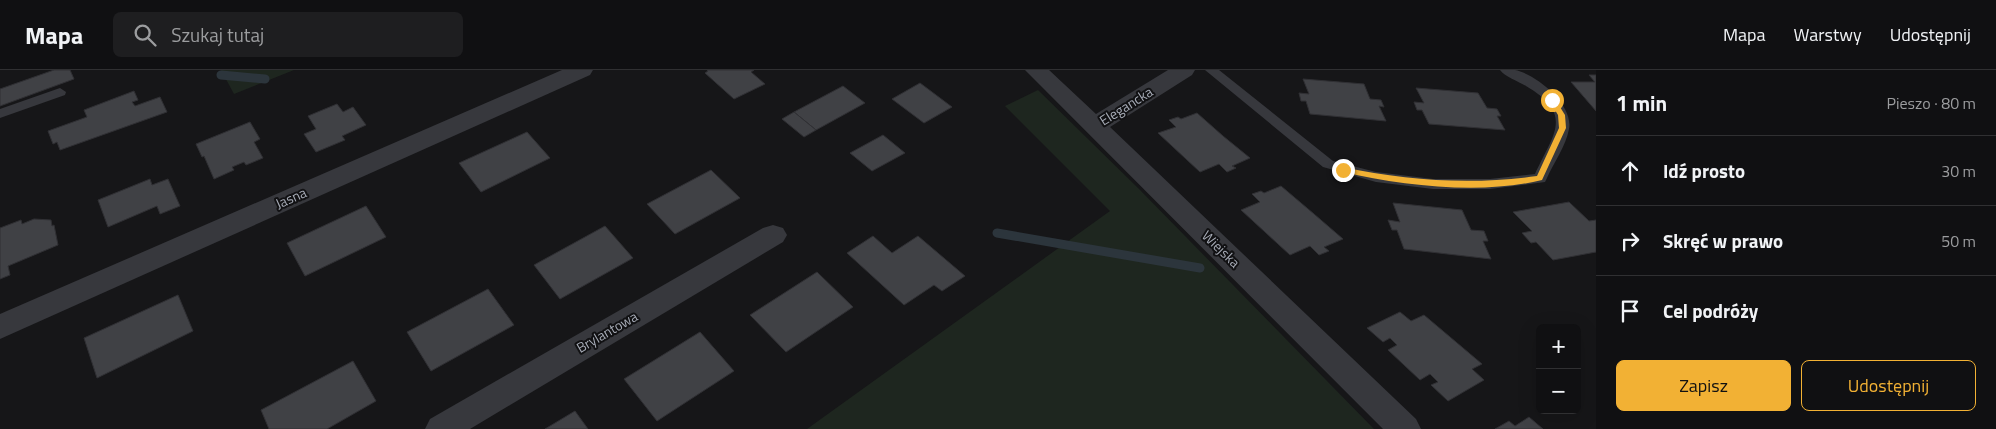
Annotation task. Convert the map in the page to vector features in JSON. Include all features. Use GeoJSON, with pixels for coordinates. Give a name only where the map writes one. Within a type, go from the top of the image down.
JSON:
{"type":"FeatureCollection","features":[{"type":"Feature","properties":{"kind":"street","name":"Jasna"},"geometry":{"type":"LineString","coordinates":[[0,327],[582,70]]}},
{"type":"Feature","properties":{"kind":"street","name":"Wiejska"},"geometry":{"type":"LineString","coordinates":[[1036,70],[1405,429]]}},
{"type":"Feature","properties":{"kind":"street","name":"Elegancka"},"geometry":{"type":"LineString","coordinates":[[1094,126],[1184,70]]}},
{"type":"Feature","properties":{"kind":"street","name":"Brylantowa"},"geometry":{"type":"LineString","coordinates":[[441,429],[773,235]]}},
{"type":"Feature","properties":{"kind":"lane"},"geometry":{"type":"LineString","coordinates":[[1211,70],[1328,164],[1343,170],[1372,176],[1439,184],[1473,185],[1540,178],[1563,128],[1561,115],[1552,100],[1534,85],[1506,70]]}},
{"type":"Feature","properties":{"kind":"lane"},"geometry":{"type":"LineString","coordinates":[[0,114],[60,92]]}},
{"type":"Feature","properties":{"kind":"shaded area"},"geometry":{"type":"Polygon","coordinates":[[[221,70],[294,70],[234,94],[221,70]]]}},
{"type":"Feature","properties":{"kind":"shaded area"},"geometry":{"type":"Polygon","coordinates":[[[1038,90],[1140,190],[1374,429],[807,429],[1110,211],[1005,106],[1038,90]]]}},
{"type":"Feature","properties":{"kind":"building"},"geometry":{"type":"Polygon","coordinates":[[[54,70],[70,70],[74,79],[0,106],[0,89],[54,70]]]}},
{"type":"Feature","properties":{"kind":"building"},"geometry":{"type":"Polygon","coordinates":[[[707,70],[754,70],[751,72],[765,84],[734,99],[705,73],[707,70]]]}},
{"type":"Feature","properties":{"kind":"building"},"geometry":{"type":"Polygon","coordinates":[[[1589,75],[1596,75],[1596,111],[1571,82],[1595,82],[1589,75]]]}},
{"type":"Feature","properties":{"kind":"building"},"geometry":{"type":"Polygon","coordinates":[[[1303,79],[1364,84],[1370,99],[1381,100],[1384,107],[1379,106],[1386,121],[1310,114],[1306,101],[1301,101],[1299,93],[1309,94],[1303,79]]]}},
{"type":"Feature","properties":{"kind":"building"},"geometry":{"type":"Polygon","coordinates":[[[920,83],[952,107],[924,123],[892,99],[920,83]]]}},
{"type":"Feature","properties":{"kind":"building"},"geometry":{"type":"Polygon","coordinates":[[[843,86],[865,103],[816,130],[794,112],[843,86]]]}},
{"type":"Feature","properties":{"kind":"building"},"geometry":{"type":"Polygon","coordinates":[[[1416,88],[1478,93],[1487,108],[1497,109],[1501,116],[1497,116],[1505,130],[1429,124],[1422,110],[1417,110],[1414,102],[1424,103],[1416,88]]]}},
{"type":"Feature","properties":{"kind":"building"},"geometry":{"type":"Polygon","coordinates":[[[134,91],[138,100],[132,102],[135,106],[160,97],[167,112],[60,150],[57,142],[53,144],[48,131],[87,117],[84,110],[134,91]]]}},
{"type":"Feature","properties":{"kind":"building"},"geometry":{"type":"Polygon","coordinates":[[[337,104],[343,112],[353,107],[366,125],[342,136],[345,140],[316,152],[304,134],[316,129],[308,116],[337,104]]]}},
{"type":"Feature","properties":{"kind":"building"},"geometry":{"type":"Polygon","coordinates":[[[794,112],[816,130],[804,137],[782,119],[794,112]]]}},
{"type":"Feature","properties":{"kind":"building"},"geometry":{"type":"Polygon","coordinates":[[[1197,113],[1250,158],[1232,166],[1236,168],[1227,172],[1219,164],[1200,172],[1158,133],[1176,127],[1169,120],[1178,117],[1181,119],[1197,113]]]}},
{"type":"Feature","properties":{"kind":"building"},"geometry":{"type":"Polygon","coordinates":[[[250,122],[260,139],[254,142],[263,158],[246,165],[244,162],[232,167],[234,170],[214,179],[204,156],[202,157],[196,144],[250,122]]]}},
{"type":"Feature","properties":{"kind":"building"},"geometry":{"type":"Polygon","coordinates":[[[527,132],[550,158],[481,192],[459,163],[527,132]]]}},
{"type":"Feature","properties":{"kind":"building"},"geometry":{"type":"Polygon","coordinates":[[[883,135],[905,153],[872,171],[850,153],[883,135]]]}},
{"type":"Feature","properties":{"kind":"building"},"geometry":{"type":"Polygon","coordinates":[[[711,170],[740,198],[675,234],[647,204],[711,170]]]}},
{"type":"Feature","properties":{"kind":"building"},"geometry":{"type":"Polygon","coordinates":[[[150,179],[152,185],[168,179],[180,206],[160,214],[157,206],[108,227],[98,200],[150,179]]]}},
{"type":"Feature","properties":{"kind":"building"},"geometry":{"type":"Polygon","coordinates":[[[1281,186],[1343,239],[1324,247],[1329,251],[1319,255],[1310,246],[1290,255],[1241,210],[1260,202],[1252,194],[1261,191],[1264,193],[1281,186]]]}},
{"type":"Feature","properties":{"kind":"building"},"geometry":{"type":"Polygon","coordinates":[[[1569,202],[1589,221],[1596,220],[1596,252],[1553,260],[1536,242],[1531,243],[1522,233],[1532,231],[1513,212],[1569,202]]]}},
{"type":"Feature","properties":{"kind":"building"},"geometry":{"type":"Polygon","coordinates":[[[1393,203],[1462,210],[1471,230],[1484,231],[1488,241],[1483,241],[1491,259],[1404,249],[1397,230],[1392,230],[1388,220],[1400,222],[1393,203]]]}},
{"type":"Feature","properties":{"kind":"building"},"geometry":{"type":"Polygon","coordinates":[[[366,206],[386,237],[305,276],[287,243],[366,206]]]}},
{"type":"Feature","properties":{"kind":"building"},"geometry":{"type":"Polygon","coordinates":[[[34,219],[51,220],[52,226],[54,225],[58,245],[8,266],[10,275],[0,279],[0,228],[21,220],[22,224],[34,219]]]}},
{"type":"Feature","properties":{"kind":"building"},"geometry":{"type":"Polygon","coordinates":[[[605,226],[633,258],[560,299],[534,265],[605,226]]]}},
{"type":"Feature","properties":{"kind":"building"},"geometry":{"type":"Polygon","coordinates":[[[873,236],[892,253],[918,236],[965,276],[942,291],[934,285],[904,305],[847,253],[873,236]]]}},
{"type":"Feature","properties":{"kind":"building"},"geometry":{"type":"Polygon","coordinates":[[[817,272],[853,307],[786,352],[750,315],[817,272]]]}},
{"type":"Feature","properties":{"kind":"building"},"geometry":{"type":"Polygon","coordinates":[[[488,289],[514,325],[431,371],[407,332],[488,289]]]}},
{"type":"Feature","properties":{"kind":"building"},"geometry":{"type":"Polygon","coordinates":[[[178,295],[193,331],[97,378],[84,338],[178,295]]]}},
{"type":"Feature","properties":{"kind":"building"},"geometry":{"type":"Polygon","coordinates":[[[1400,312],[1411,321],[1424,315],[1482,364],[1472,369],[1484,380],[1448,401],[1431,385],[1438,382],[1430,374],[1420,380],[1388,350],[1397,345],[1390,338],[1383,342],[1367,328],[1400,312]]]}},
{"type":"Feature","properties":{"kind":"building"},"geometry":{"type":"Polygon","coordinates":[[[700,332],[734,371],[657,421],[624,379],[700,332]]]}},
{"type":"Feature","properties":{"kind":"building"},"geometry":{"type":"Polygon","coordinates":[[[353,361],[376,401],[327,429],[269,429],[261,410],[353,361]]]}},
{"type":"Feature","properties":{"kind":"building"},"geometry":{"type":"Polygon","coordinates":[[[575,411],[588,429],[545,429],[575,411]]]}},
{"type":"Feature","properties":{"kind":"building"},"geometry":{"type":"Polygon","coordinates":[[[1529,417],[1543,429],[1495,429],[1509,421],[1515,426],[1529,417]]]}},
{"type":"Feature","properties":{"kind":"waterway"},"geometry":{"type":"LineString","coordinates":[[221,75],[265,79]]}},
{"type":"Feature","properties":{"kind":"waterway"},"geometry":{"type":"LineString","coordinates":[[997,233],[1200,268]]}},
{"type":"Feature","properties":{"kind":"route"},"geometry":{"type":"LineString","coordinates":[[1343,170],[1372,176],[1439,184],[1473,185],[1540,178],[1563,128],[1561,115],[1552,100]]}}]}
